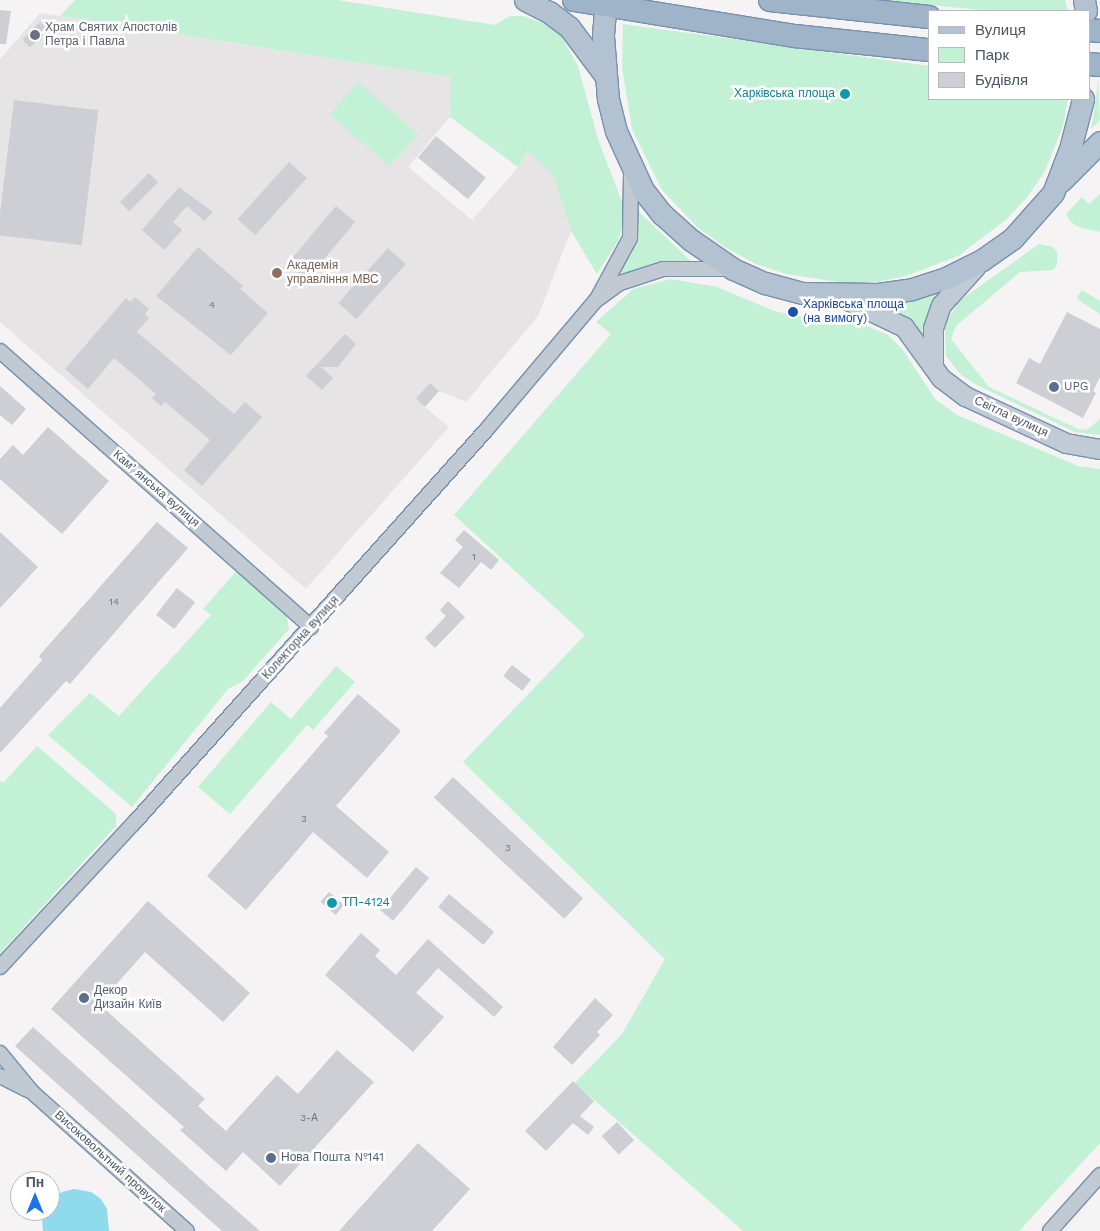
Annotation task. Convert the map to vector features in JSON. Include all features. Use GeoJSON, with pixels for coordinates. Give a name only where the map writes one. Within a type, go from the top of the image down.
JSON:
{"type":"FeatureCollection","features":[{"type":"Feature","properties":{"kind":"highway"},"geometry":{"type":"LineString","coordinates":[[574,0],[605,2],[814,38],[928,50]]}},
{"type":"Feature","properties":{"kind":"highway"},"geometry":{"type":"LineString","coordinates":[[770,0],[928,17]]}},
{"type":"Feature","properties":{"kind":"main road"},"geometry":{"type":"LineString","coordinates":[[525,0],[549,12],[569,27],[604,74]]}},
{"type":"Feature","properties":{"kind":"main road"},"geometry":{"type":"LineString","coordinates":[[605,2],[604,74],[616,131],[642,190],[662,214],[691,240],[733,269],[784,288],[837,295],[912,289],[946,278],[982,260],[1013,238],[1059,182],[1100,142]]}},
{"type":"Feature","properties":{"kind":"main road"},"geometry":{"type":"LineString","coordinates":[[1059,182],[1083,100]]}},
{"type":"Feature","properties":{"kind":"main road"},"geometry":{"type":"LineString","coordinates":[[933,365],[933,328],[941,305],[982,260]]}},
{"type":"Feature","properties":{"kind":"main road","name":"Світла вулиця"},"geometry":{"type":"LineString","coordinates":[[837,295],[904,327],[941,378],[965,396],[1066,443],[1100,449]]}},
{"type":"Feature","properties":{"kind":"street","name":"Колекторна вулиця"},"geometry":{"type":"LineString","coordinates":[[0,967],[488,430],[594,302],[630,238],[632,205],[630,166]]}},
{"type":"Feature","properties":{"kind":"street","name":"Колекторна вулиця"},"geometry":{"type":"LineString","coordinates":[[594,302],[620,283],[663,269],[733,269]]}},
{"type":"Feature","properties":{"kind":"street","name":"Камʼянська вулиця"},"geometry":{"type":"LineString","coordinates":[[0,352],[311,627]]}},
{"type":"Feature","properties":{"kind":"street","name":"Високовольтний провулок"},"geometry":{"type":"LineString","coordinates":[[0,1052],[32,1092],[187,1231]]}},
{"type":"Feature","properties":{"kind":"street","name":"Високовольтний провулок"},"geometry":{"type":"LineString","coordinates":[[0,1076],[32,1092]]}},
{"type":"Feature","properties":{"kind":"street"},"geometry":{"type":"LineString","coordinates":[[1050,1231],[1100,1175]]}},
{"type":"Feature","properties":{"kind":"shaded area","name":"Академія управління МВС"},"geometry":{"type":"Polygon","coordinates":[[[40,13],[451,77],[450,117],[408,167],[472,220],[518,167],[527,151],[553,175],[571,231],[538,316],[466,402],[439,391],[425,407],[449,427],[306,589],[0,322],[0,59],[40,13]]]}},
{"type":"Feature","properties":{"kind":"green space"},"geometry":{"type":"Polygon","coordinates":[[[75,0],[337,0],[495,25],[510,16],[523,16],[543,23],[560,34],[578,66],[598,139],[624,207],[623,224],[618,241],[597,274],[571,231],[553,175],[527,151],[518,167],[450,117],[451,77],[60,16],[75,0]]]}},
{"type":"Feature","properties":{"kind":"green space"},"geometry":{"type":"Polygon","coordinates":[[[879,0],[1065,0],[1068,10],[981,10],[879,0]]]}},
{"type":"Feature","properties":{"kind":"green space"},"geometry":{"type":"Polygon","coordinates":[[[623,24],[928,66],[928,100],[1068,100],[1063,126],[1045,171],[1028,196],[1007,219],[958,256],[906,276],[877,282],[844,283],[786,274],[756,264],[726,248],[697,227],[662,190],[632,129],[622,67],[623,24]]]}},
{"type":"Feature","properties":{"kind":"green space"},"geometry":{"type":"Polygon","coordinates":[[[1098,79],[1100,120],[1091,129],[1096,98],[1098,79]]]}},
{"type":"Feature","properties":{"kind":"green space"},"geometry":{"type":"Polygon","coordinates":[[[358,82],[418,134],[389,166],[330,114],[358,82]]]}},
{"type":"Feature","properties":{"kind":"green space"},"geometry":{"type":"Polygon","coordinates":[[[1100,194],[1100,232],[1078,227],[1070,221],[1066,214],[1082,197],[1089,204],[1100,194]]]}},
{"type":"Feature","properties":{"kind":"green space"},"geometry":{"type":"Polygon","coordinates":[[[639,212],[691,261],[656,263],[615,279],[632,253],[639,212]]]}},
{"type":"Feature","properties":{"kind":"green space"},"geometry":{"type":"Polygon","coordinates":[[[1039,244],[1053,247],[1057,252],[1057,265],[1053,270],[1020,272],[956,326],[951,339],[989,387],[1080,430],[1088,429],[1100,419],[1100,435],[1075,432],[977,385],[961,375],[946,356],[945,325],[959,301],[1039,244]]]}},
{"type":"Feature","properties":{"kind":"green space"},"geometry":{"type":"Polygon","coordinates":[[[671,279],[717,287],[774,311],[814,319],[856,322],[870,327],[888,335],[903,350],[935,399],[957,415],[1078,466],[1100,469],[1100,1143],[1019,1231],[743,1231],[575,1083],[622,1034],[665,959],[463,762],[585,635],[454,515],[611,334],[596,322],[633,289],[671,279]]]}},
{"type":"Feature","properties":{"kind":"green space"},"geometry":{"type":"Polygon","coordinates":[[[943,290],[925,342],[879,306],[915,299],[943,290]]]}},
{"type":"Feature","properties":{"kind":"green space"},"geometry":{"type":"Polygon","coordinates":[[[1082,290],[1100,301],[1100,314],[1077,297],[1082,290]]]}},
{"type":"Feature","properties":{"kind":"green space"},"geometry":{"type":"Polygon","coordinates":[[[240,567],[286,612],[289,629],[243,681],[228,689],[132,807],[48,735],[90,693],[119,716],[211,615],[203,609],[240,567]]]}},
{"type":"Feature","properties":{"kind":"green space"},"geometry":{"type":"Polygon","coordinates":[[[336,666],[355,682],[313,730],[307,725],[230,814],[198,787],[271,702],[291,719],[336,666]]]}},
{"type":"Feature","properties":{"kind":"green space"},"geometry":{"type":"Polygon","coordinates":[[[37,746],[116,814],[116,826],[0,953],[0,781],[3,783],[37,746]]]}},
{"type":"Feature","properties":{"kind":"water"},"geometry":{"type":"Polygon","coordinates":[[[74,1189],[91,1192],[101,1199],[107,1209],[109,1231],[43,1231],[42,1221],[60,1221],[60,1194],[74,1189]]]}},
{"type":"Feature","properties":{"kind":"building"},"geometry":{"type":"Polygon","coordinates":[[[0,10],[11,11],[6,44],[0,44],[0,10]]]}},
{"type":"Feature","properties":{"kind":"building","name":"Храм Святих Апостолів Петра і Павла"},"geometry":{"type":"Polygon","coordinates":[[[40,22],[48,30],[30,47],[22,40],[40,22]]]}},
{"type":"Feature","properties":{"kind":"building"},"geometry":{"type":"Polygon","coordinates":[[[14,100],[98,110],[82,245],[0,235],[0,214],[14,100]]]}},
{"type":"Feature","properties":{"kind":"building"},"geometry":{"type":"Polygon","coordinates":[[[436,136],[486,178],[468,199],[418,157],[436,136]]]}},
{"type":"Feature","properties":{"kind":"building"},"geometry":{"type":"Polygon","coordinates":[[[289,162],[307,178],[255,235],[237,219],[289,162]]]}},
{"type":"Feature","properties":{"kind":"building"},"geometry":{"type":"Polygon","coordinates":[[[149,173],[158,182],[129,211],[120,202],[149,173]]]}},
{"type":"Feature","properties":{"kind":"building"},"geometry":{"type":"Polygon","coordinates":[[[179,187],[213,212],[204,221],[187,206],[173,222],[182,230],[164,250],[142,230],[179,187]]]}},
{"type":"Feature","properties":{"kind":"building"},"geometry":{"type":"Polygon","coordinates":[[[336,206],[355,222],[306,280],[287,264],[336,206]]]}},
{"type":"Feature","properties":{"kind":"building"},"geometry":{"type":"Polygon","coordinates":[[[198,247],[243,286],[240,289],[268,313],[231,355],[156,296],[198,247]]]}},
{"type":"Feature","properties":{"kind":"building"},"geometry":{"type":"Polygon","coordinates":[[[388,248],[406,264],[356,319],[338,303],[388,248]]]}},
{"type":"Feature","properties":{"kind":"building"},"geometry":{"type":"Polygon","coordinates":[[[135,297],[149,309],[145,314],[149,318],[137,332],[234,414],[245,402],[262,417],[202,486],[184,470],[210,440],[165,402],[161,406],[152,398],[156,394],[114,358],[88,389],[65,369],[126,298],[130,302],[135,297]]]}},
{"type":"Feature","properties":{"kind":"building"},"geometry":{"type":"Polygon","coordinates":[[[1067,312],[1100,329],[1100,377],[1093,391],[1096,393],[1083,418],[1016,383],[1029,358],[1040,364],[1067,312]]]}},
{"type":"Feature","properties":{"kind":"building"},"geometry":{"type":"Polygon","coordinates":[[[345,334],[356,344],[338,367],[321,367],[333,378],[322,390],[306,376],[345,334]]]}},
{"type":"Feature","properties":{"kind":"building"},"geometry":{"type":"Polygon","coordinates":[[[430,383],[439,391],[425,407],[416,399],[430,383]]]}},
{"type":"Feature","properties":{"kind":"building"},"geometry":{"type":"Polygon","coordinates":[[[0,386],[26,409],[12,425],[0,415],[0,386]]]}},
{"type":"Feature","properties":{"kind":"building"},"geometry":{"type":"Polygon","coordinates":[[[48,427],[109,481],[62,534],[0,479],[0,459],[13,445],[23,455],[48,427]]]}},
{"type":"Feature","properties":{"kind":"building"},"geometry":{"type":"Polygon","coordinates":[[[157,522],[188,548],[70,684],[66,681],[0,753],[0,708],[42,660],[39,656],[157,522]]]}},
{"type":"Feature","properties":{"kind":"building"},"geometry":{"type":"Polygon","coordinates":[[[464,530],[499,560],[491,570],[481,562],[459,588],[440,573],[463,547],[455,540],[464,530]]]}},
{"type":"Feature","properties":{"kind":"building"},"geometry":{"type":"Polygon","coordinates":[[[0,532],[38,567],[0,608],[0,532]]]}},
{"type":"Feature","properties":{"kind":"building"},"geometry":{"type":"Polygon","coordinates":[[[177,588],[195,602],[174,629],[156,615],[177,588]]]}},
{"type":"Feature","properties":{"kind":"building"},"geometry":{"type":"Polygon","coordinates":[[[448,601],[465,617],[435,648],[425,638],[446,616],[440,610],[448,601]]]}},
{"type":"Feature","properties":{"kind":"building"},"geometry":{"type":"Polygon","coordinates":[[[512,665],[531,680],[522,691],[503,676],[512,665]]]}},
{"type":"Feature","properties":{"kind":"building"},"geometry":{"type":"Polygon","coordinates":[[[358,694],[401,731],[336,806],[389,852],[367,878],[313,832],[246,910],[207,876],[328,736],[324,733],[358,694]]]}},
{"type":"Feature","properties":{"kind":"building"},"geometry":{"type":"Polygon","coordinates":[[[453,777],[583,898],[564,919],[434,797],[453,777]]]}},
{"type":"Feature","properties":{"kind":"building"},"geometry":{"type":"Polygon","coordinates":[[[416,867],[429,878],[393,921],[380,910],[416,867]]]}},
{"type":"Feature","properties":{"kind":"building","name":"ТП-4124"},"geometry":{"type":"Polygon","coordinates":[[[329,892],[344,905],[336,915],[320,902],[329,892]]]}},
{"type":"Feature","properties":{"kind":"building"},"geometry":{"type":"Polygon","coordinates":[[[449,894],[494,932],[483,945],[438,907],[449,894]]]}},
{"type":"Feature","properties":{"kind":"building"},"geometry":{"type":"Polygon","coordinates":[[[148,901],[250,993],[223,1022],[145,952],[99,1004],[205,1099],[198,1106],[226,1131],[277,1075],[298,1094],[337,1050],[374,1082],[280,1186],[243,1152],[226,1171],[180,1130],[184,1127],[51,1009],[148,901]]]}},
{"type":"Feature","properties":{"kind":"building"},"geometry":{"type":"Polygon","coordinates":[[[361,933],[380,950],[375,956],[396,975],[428,939],[503,1007],[494,1017],[438,968],[416,993],[444,1017],[413,1052],[325,975],[361,933]]]}},
{"type":"Feature","properties":{"kind":"building"},"geometry":{"type":"Polygon","coordinates":[[[595,998],[613,1015],[597,1032],[600,1035],[572,1065],[553,1047],[595,998]]]}},
{"type":"Feature","properties":{"kind":"building"},"geometry":{"type":"Polygon","coordinates":[[[33,1027],[260,1231],[222,1231],[15,1046],[33,1027]]]}},
{"type":"Feature","properties":{"kind":"building"},"geometry":{"type":"Polygon","coordinates":[[[573,1081],[594,1101],[580,1116],[594,1127],[588,1135],[573,1123],[546,1151],[525,1131],[573,1081]]]}},
{"type":"Feature","properties":{"kind":"building"},"geometry":{"type":"Polygon","coordinates":[[[617,1122],[634,1140],[619,1155],[602,1136],[617,1122]]]}},
{"type":"Feature","properties":{"kind":"building"},"geometry":{"type":"Polygon","coordinates":[[[418,1143],[470,1189],[432,1231],[339,1231],[418,1143]]]}},
{"type":"Feature","properties":{"kind":"place","name":"Храм Святих Апостолів Петра і Павла"},"geometry":{"type":"Point","coordinates":[35,35]}},
{"type":"Feature","properties":{"kind":"place","name":"Харківська площа"},"geometry":{"type":"Point","coordinates":[845,94]}},
{"type":"Feature","properties":{"kind":"place","name":"Академія управління МВС"},"geometry":{"type":"Point","coordinates":[277,273]}},
{"type":"Feature","properties":{"kind":"place","name":"Харківська площа (на вимогу)"},"geometry":{"type":"Point","coordinates":[793,312]}},
{"type":"Feature","properties":{"kind":"place","name":"UPG"},"geometry":{"type":"Point","coordinates":[1054,387]}},
{"type":"Feature","properties":{"kind":"place","name":"ТП-4124"},"geometry":{"type":"Point","coordinates":[332,903]}},
{"type":"Feature","properties":{"kind":"place","name":"Декор Дизайн Київ"},"geometry":{"type":"Point","coordinates":[84,998]}},
{"type":"Feature","properties":{"kind":"place","name":"Нова Пошта №141"},"geometry":{"type":"Point","coordinates":[271,1158]}}]}
